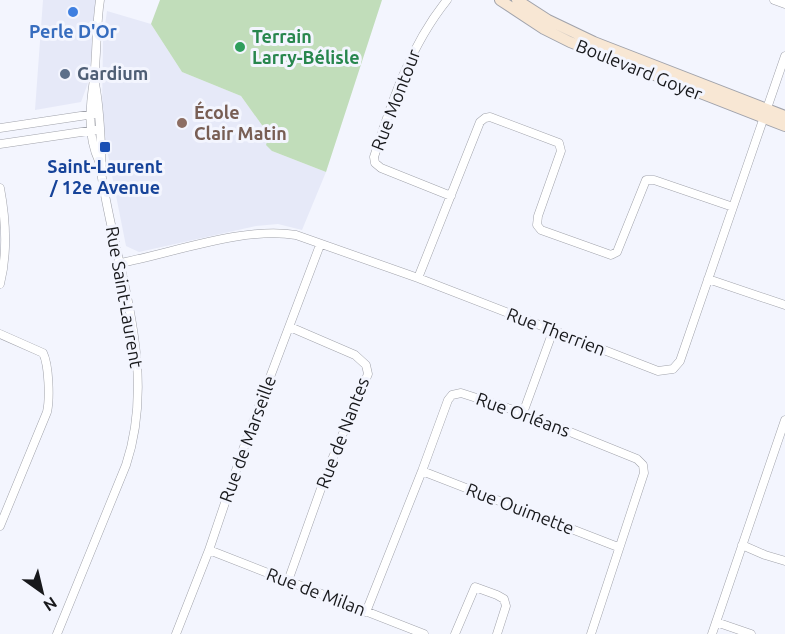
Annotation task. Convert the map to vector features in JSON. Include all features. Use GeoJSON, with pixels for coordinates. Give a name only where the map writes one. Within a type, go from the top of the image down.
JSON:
{"type":"FeatureCollection","features":[{"type":"Feature","properties":{"kind":"street","name":"Rue Saint-Laurent"},"geometry":{"type":"LineString","coordinates":[[57,634],[123,472],[134,438],[138,408],[138,359],[100,163],[102,149],[96,130],[95,114],[98,96],[94,79],[100,0]]}},
{"type":"Feature","properties":{"kind":"street","name":"Rue Montour"},"geometry":{"type":"LineString","coordinates":[[447,0],[418,40],[392,101],[374,157],[375,163],[381,168],[451,196]]}},
{"type":"Feature","properties":{"kind":"street","name":"Boulevard Goyer"},"geometry":{"type":"LineString","coordinates":[[500,0],[531,21],[570,42],[765,113],[785,116]]}},
{"type":"Feature","properties":{"kind":"street","name":"Boulevard Goyer"},"geometry":{"type":"LineString","coordinates":[[518,0],[560,26],[765,113],[785,126]]}},
{"type":"Feature","properties":{"kind":"street"},"geometry":{"type":"LineString","coordinates":[[774,0],[785,4]]}},
{"type":"Feature","properties":{"kind":"street","name":"Rue Therrien"},"geometry":{"type":"LineString","coordinates":[[120,263],[237,237],[276,232],[296,235],[418,278],[658,371],[673,369],[680,361],[785,56]]}},
{"type":"Feature","properties":{"kind":"street"},"geometry":{"type":"LineString","coordinates":[[0,128],[95,114]]}},
{"type":"Feature","properties":{"kind":"street"},"geometry":{"type":"LineString","coordinates":[[418,278],[480,122],[485,118],[490,117],[559,143],[561,151],[538,216],[537,225],[541,230],[611,255],[616,252],[646,180],[654,180],[733,207]]}},
{"type":"Feature","properties":{"kind":"street"},"geometry":{"type":"LineString","coordinates":[[0,144],[96,130]]}},
{"type":"Feature","properties":{"kind":"street"},"geometry":{"type":"LineString","coordinates":[[0,188],[5,220],[0,284]]}},
{"type":"Feature","properties":{"kind":"street","name":"Rue de Marseille"},"geometry":{"type":"LineString","coordinates":[[176,634],[320,245]]}},
{"type":"Feature","properties":{"kind":"street"},"geometry":{"type":"LineString","coordinates":[[708,279],[785,305]]}},
{"type":"Feature","properties":{"kind":"street","name":"Rue de Nantes"},"geometry":{"type":"LineString","coordinates":[[288,581],[328,469],[368,374],[366,365],[355,355],[290,327]]}},
{"type":"Feature","properties":{"kind":"street"},"geometry":{"type":"LineString","coordinates":[[523,413],[553,331]]}},
{"type":"Feature","properties":{"kind":"street"},"geometry":{"type":"LineString","coordinates":[[0,334],[43,353],[46,360],[48,399],[46,412],[0,526]]}},
{"type":"Feature","properties":{"kind":"street","name":"Rue Orléans"},"geometry":{"type":"LineString","coordinates":[[366,612],[448,400],[452,395],[460,393],[523,413],[636,459],[643,465],[644,473],[591,634]]}},
{"type":"Feature","properties":{"kind":"street"},"geometry":{"type":"LineString","coordinates":[[712,634],[785,420]]}},
{"type":"Feature","properties":{"kind":"street","name":"Rue Ouimette"},"geometry":{"type":"LineString","coordinates":[[422,471],[618,547]]}},
{"type":"Feature","properties":{"kind":"street"},"geometry":{"type":"LineString","coordinates":[[742,545],[785,561]]}},
{"type":"Feature","properties":{"kind":"street","name":"Rue de Milan"},"geometry":{"type":"LineString","coordinates":[[209,550],[423,634]]}},
{"type":"Feature","properties":{"kind":"street"},"geometry":{"type":"LineString","coordinates":[[454,634],[475,587],[504,599],[506,606],[497,634]]}},
{"type":"Feature","properties":{"kind":"street"},"geometry":{"type":"LineString","coordinates":[[716,622],[751,634]]}},
{"type":"Feature","properties":{"kind":"shaded area"},"geometry":{"type":"Polygon","coordinates":[[[43,0],[97,0],[89,80],[81,102],[35,110],[43,0]]]}},
{"type":"Feature","properties":{"kind":"shaded area","name":"École Clair Matin"},"geometry":{"type":"Polygon","coordinates":[[[107,11],[151,24],[182,72],[241,96],[269,135],[272,151],[326,172],[302,230],[278,224],[256,226],[139,252],[126,246],[104,135],[102,112],[103,40],[107,11]]]}},
{"type":"Feature","properties":{"kind":"green space"},"geometry":{"type":"Polygon","coordinates":[[[160,0],[382,0],[326,172],[272,151],[266,145],[269,135],[241,96],[182,72],[151,24],[160,0]]]}},
{"type":"Feature","properties":{"kind":"place","name":"Perle D'Or"},"geometry":{"type":"Point","coordinates":[73,12]}},
{"type":"Feature","properties":{"kind":"place","name":"Terrain Larry-Bélisle"},"geometry":{"type":"Point","coordinates":[240,47]}},
{"type":"Feature","properties":{"kind":"place","name":"Gardium"},"geometry":{"type":"Point","coordinates":[65,74]}},
{"type":"Feature","properties":{"kind":"place","name":"École Clair Matin"},"geometry":{"type":"Point","coordinates":[182,123]}},
{"type":"Feature","properties":{"kind":"place","name":"Saint-Laurent / 12e Avenue"},"geometry":{"type":"Point","coordinates":[105,147]}}]}
